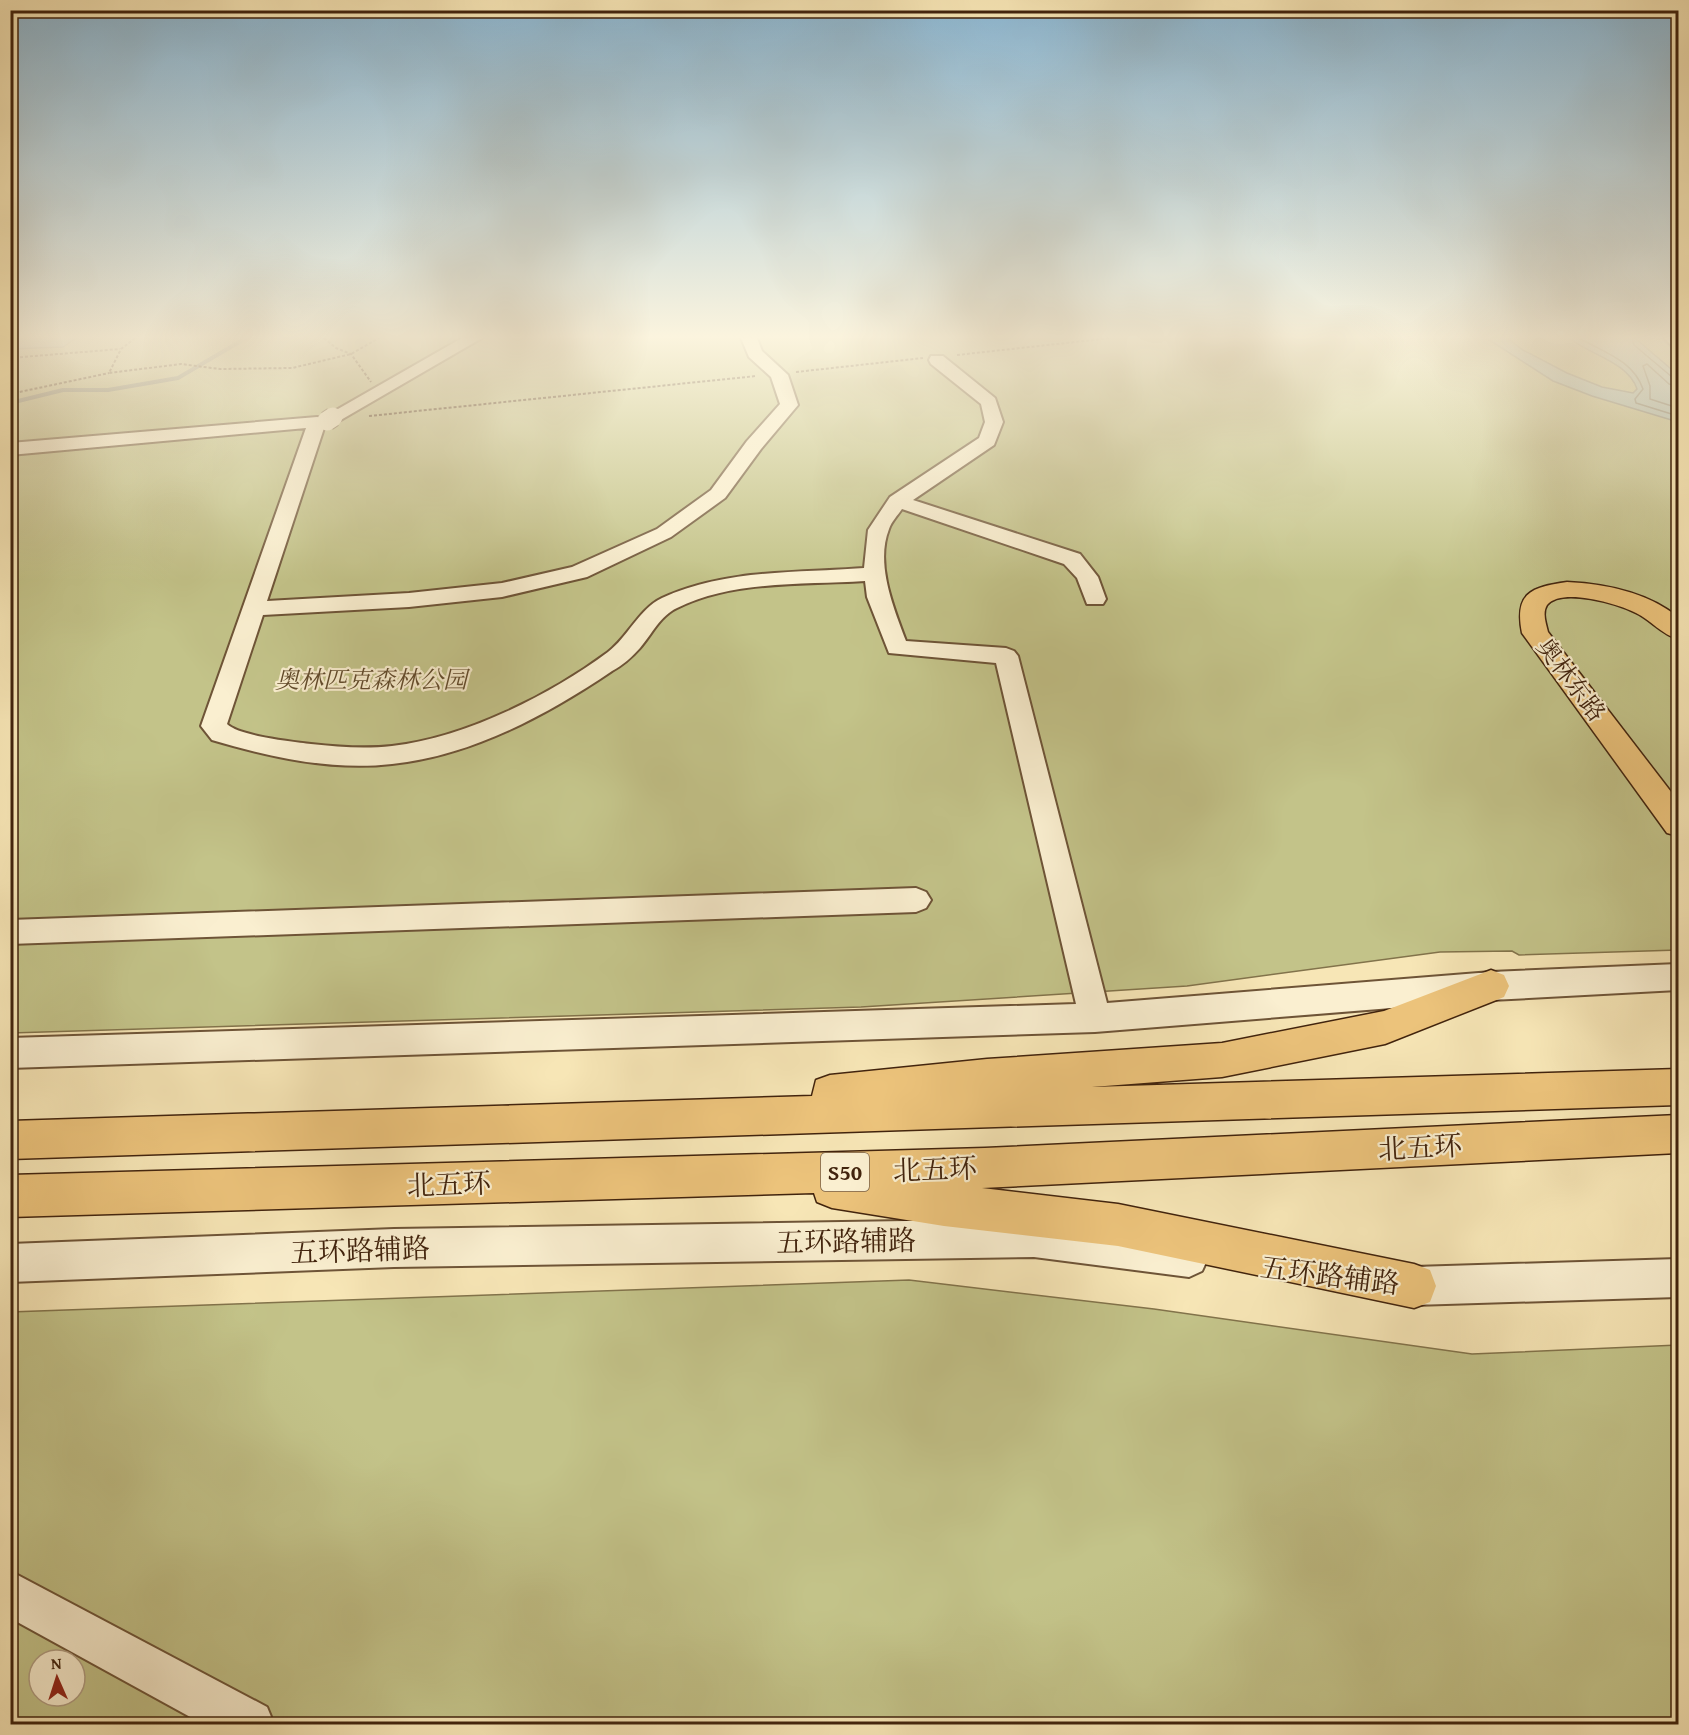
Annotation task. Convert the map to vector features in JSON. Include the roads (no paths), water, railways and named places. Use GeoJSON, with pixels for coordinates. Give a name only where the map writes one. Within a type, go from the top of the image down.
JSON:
{"type":"FeatureCollection","features":[{"type":"Feature","properties":{"kind":"main road","name":"奥林东路"},"geometry":{"type":"LineString","coordinates":[[1678,631],[1640,604],[1588,590],[1543,594],[1531,606],[1530,619],[1535,633],[1678,824]]}},
{"type":"Feature","properties":{"kind":"main road"},"geometry":{"type":"LineString","coordinates":[[575,1121],[987,1077],[1222,1060],[1385,1027],[1491,986]]}},
{"type":"Feature","properties":{"kind":"main road","name":"北五环"},"geometry":{"type":"LineString","coordinates":[[10,1140],[1678,1087]]}},
{"type":"Feature","properties":{"kind":"main road","name":"北五环"},"geometry":{"type":"LineString","coordinates":[[10,1196],[985,1168],[1678,1134]]}},
{"type":"Feature","properties":{"kind":"main road"},"geometry":{"type":"LineString","coordinates":[[750,1175],[944,1205],[1118,1225],[1414,1286]]}},
{"type":"Feature","properties":{"kind":"street"},"geometry":{"type":"LineString","coordinates":[[254,609],[409,600],[502,590],[579,572],[664,533],[718,494],[754,445],[777,419]]}},
{"type":"Feature","properties":{"kind":"street"},"geometry":{"type":"LineString","coordinates":[[993,419],[987,441],[897,501],[878,530],[875,574],[878,597],[897,648],[1006,656],[1095,1018]]}},
{"type":"Feature","properties":{"kind":"street"},"geometry":{"type":"LineString","coordinates":[[10,449],[326,420],[254,609],[214,726],[221,734],[300,753],[353,756],[394,755],[439,745],[488,728],[547,700],[627,649],[640,630],[666,604],[710,587],[875,574]]}},
{"type":"Feature","properties":{"kind":"street"},"geometry":{"type":"LineString","coordinates":[[897,501],[1072,559],[1087,577],[1095,599]]}},
{"type":"Feature","properties":{"kind":"street"},"geometry":{"type":"LineString","coordinates":[[10,932],[916,900]]}},
{"type":"Feature","properties":{"kind":"street"},"geometry":{"type":"LineString","coordinates":[[10,1053],[1095,1018],[1491,986],[1678,977]]}},
{"type":"Feature","properties":{"kind":"street","name":"五环路辅路"},"geometry":{"type":"LineString","coordinates":[[10,1263],[394,1248],[1034,1238],[1414,1286],[1678,1278]]}},
{"type":"Feature","properties":{"kind":"street"},"geometry":{"type":"LineString","coordinates":[[10,1593],[250,1725]]}},
{"type":"Feature","properties":{"kind":"park label","name":"奥林匹克森林公园"},"geometry":{"type":"Point","coordinates":[371,680]}}]}
